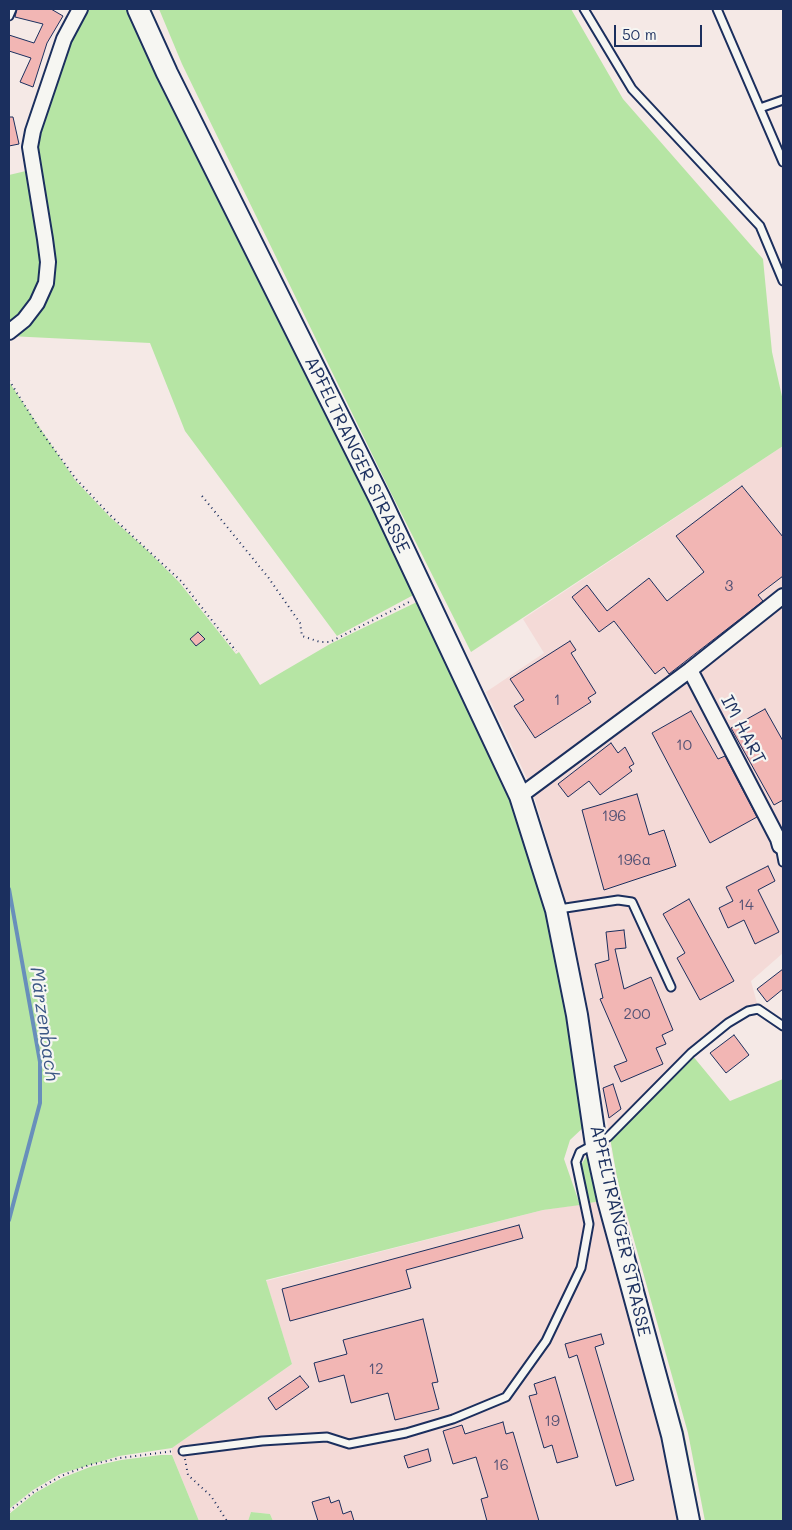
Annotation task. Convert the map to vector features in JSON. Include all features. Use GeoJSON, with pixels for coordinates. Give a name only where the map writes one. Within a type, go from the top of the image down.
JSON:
{"type":"FeatureCollection","features":[{"type":"Feature","properties":{"kind":"street"},"geometry":{"type":"LineString","coordinates":[[9,332],[24,320],[37,303],[46,283],[48,262],[46,239],[30,148],[33,131],[64,39],[80,9]]}},
{"type":"Feature","properties":{"kind":"street","name":"APFELTRANGER STRASSE"},"geometry":{"type":"LineString","coordinates":[[138,9],[171,81],[380,499],[520,796],[556,910],[577,1015],[596,1145],[608,1200],[672,1435],[689,1521]]}},
{"type":"Feature","properties":{"kind":"street"},"geometry":{"type":"LineString","coordinates":[[520,796],[690,670],[783,596]]}},
{"type":"Feature","properties":{"kind":"street","name":"IM HART"},"geometry":{"type":"LineString","coordinates":[[690,670],[778,838],[780,846]]}},
{"type":"Feature","properties":{"kind":"lane"},"geometry":{"type":"LineString","coordinates":[[9,16],[12,9]]}},
{"type":"Feature","properties":{"kind":"lane"},"geometry":{"type":"LineString","coordinates":[[584,9],[632,89],[760,226],[783,281]]}},
{"type":"Feature","properties":{"kind":"lane"},"geometry":{"type":"LineString","coordinates":[[717,9],[783,162]]}},
{"type":"Feature","properties":{"kind":"lane"},"geometry":{"type":"LineString","coordinates":[[760,108],[783,100]]}},
{"type":"Feature","properties":{"kind":"lane","name":"IM HART"},"geometry":{"type":"LineString","coordinates":[[780,846],[783,862]]}},
{"type":"Feature","properties":{"kind":"lane"},"geometry":{"type":"LineString","coordinates":[[556,910],[618,900],[632,902],[671,986]]}},
{"type":"Feature","properties":{"kind":"lane"},"geometry":{"type":"LineString","coordinates":[[183,1451],[262,1441],[327,1437],[349,1444],[453,1419],[506,1397],[546,1341],[581,1268],[588,1224],[576,1162],[580,1152],[608,1137],[679,1064],[728,1023],[748,1011],[758,1009],[783,1026]]}},
{"type":"Feature","properties":{"kind":"path"},"geometry":{"type":"LineString","coordinates":[[9,380],[40,430],[76,479],[110,515],[181,581],[236,651]]}},
{"type":"Feature","properties":{"kind":"path"},"geometry":{"type":"LineString","coordinates":[[202,496],[268,577],[300,623],[302,636],[320,642],[330,642],[424,594]]}},
{"type":"Feature","properties":{"kind":"path"},"geometry":{"type":"LineString","coordinates":[[9,1511],[48,1484],[89,1465],[128,1456],[183,1451],[188,1476],[211,1496],[227,1521]]}},
{"type":"Feature","properties":{"kind":"shaded area"},"geometry":{"type":"Polygon","coordinates":[[[783,446],[783,953],[751,981],[758,1007],[727,1022],[609,1133],[567,909],[532,789],[486,692],[544,653],[523,619],[783,446]]]}},
{"type":"Feature","properties":{"kind":"shaded area"},"geometry":{"type":"Polygon","coordinates":[[[602,1201],[684,1521],[273,1521],[270,1514],[251,1512],[248,1521],[199,1521],[172,1455],[172,1448],[292,1364],[266,1281],[543,1210],[602,1201]]]}},
{"type":"Feature","properties":{"kind":"green space"},"geometry":{"type":"Polygon","coordinates":[[[85,9],[134,9],[419,592],[337,636],[185,431],[150,343],[9,336],[48,284],[33,148],[69,38],[85,9]]]}},
{"type":"Feature","properties":{"kind":"green space"},"geometry":{"type":"Polygon","coordinates":[[[159,9],[571,9],[623,99],[763,259],[772,352],[783,401],[783,446],[471,652],[391,493],[182,64],[159,9]]]}},
{"type":"Feature","properties":{"kind":"green space"},"geometry":{"type":"Polygon","coordinates":[[[30,170],[46,261],[34,302],[9,328],[9,175],[30,170]]]}},
{"type":"Feature","properties":{"kind":"green space"},"geometry":{"type":"Polygon","coordinates":[[[9,382],[75,480],[110,517],[179,582],[236,654],[239,652],[260,685],[330,644],[421,600],[517,798],[550,914],[587,1124],[570,1140],[564,1159],[580,1205],[543,1210],[266,1280],[292,1364],[172,1448],[119,1456],[60,1474],[33,1490],[9,1509],[9,382]]]}},
{"type":"Feature","properties":{"kind":"green space"},"geometry":{"type":"Polygon","coordinates":[[[692,1055],[730,1101],[783,1079],[783,1521],[705,1521],[688,1433],[618,1183],[610,1138],[692,1055]]]}},
{"type":"Feature","properties":{"kind":"green space"},"geometry":{"type":"Polygon","coordinates":[[[606,1141],[622,1215],[684,1432],[701,1521],[694,1521],[600,1146],[606,1141]]]}},
{"type":"Feature","properties":{"kind":"green space"},"geometry":{"type":"Polygon","coordinates":[[[593,1154],[602,1201],[589,1203],[581,1165],[586,1157],[593,1154]]]}},
{"type":"Feature","properties":{"kind":"green space"},"geometry":{"type":"Polygon","coordinates":[[[172,1455],[199,1521],[9,1521],[9,1514],[35,1493],[62,1478],[90,1467],[121,1460],[172,1455]]]}},
{"type":"Feature","properties":{"kind":"green space"},"geometry":{"type":"Polygon","coordinates":[[[251,1512],[270,1514],[273,1521],[248,1521],[251,1512]]]}},
{"type":"Feature","properties":{"kind":"building"},"geometry":{"type":"Polygon","coordinates":[[[17,9],[51,9],[63,16],[47,43],[33,87],[20,82],[31,58],[9,51],[9,35],[34,43],[43,24],[15,17],[17,9]]]}},
{"type":"Feature","properties":{"kind":"building"},"geometry":{"type":"Polygon","coordinates":[[[9,117],[13,117],[19,144],[9,146],[9,117]]]}},
{"type":"Feature","properties":{"kind":"building"},"geometry":{"type":"Polygon","coordinates":[[[742,486],[783,537],[783,576],[758,595],[763,601],[669,674],[664,667],[655,674],[614,621],[599,632],[572,597],[587,585],[607,611],[649,578],[667,601],[704,572],[676,536],[742,486]]]}},
{"type":"Feature","properties":{"kind":"building"},"geometry":{"type":"Polygon","coordinates":[[[198,632],[205,639],[196,646],[190,639],[198,632]]]}},
{"type":"Feature","properties":{"kind":"building"},"geometry":{"type":"Polygon","coordinates":[[[570,641],[576,650],[571,653],[596,693],[588,698],[591,702],[535,738],[514,706],[524,700],[510,679],[570,641]]]}},
{"type":"Feature","properties":{"kind":"building"},"geometry":{"type":"Polygon","coordinates":[[[765,709],[783,741],[783,800],[774,805],[731,728],[765,709]]]}},
{"type":"Feature","properties":{"kind":"building"},"geometry":{"type":"Polygon","coordinates":[[[691,711],[718,759],[725,756],[757,817],[710,843],[652,733],[691,711]]]}},
{"type":"Feature","properties":{"kind":"building"},"geometry":{"type":"Polygon","coordinates":[[[611,743],[618,753],[625,747],[634,764],[629,767],[632,771],[600,795],[589,781],[568,797],[558,784],[611,743]]]}},
{"type":"Feature","properties":{"kind":"building"},"geometry":{"type":"Polygon","coordinates":[[[637,794],[649,835],[664,830],[676,866],[604,890],[582,810],[637,794]]]}},
{"type":"Feature","properties":{"kind":"building"},"geometry":{"type":"Polygon","coordinates":[[[768,866],[775,881],[758,890],[779,932],[755,944],[744,920],[728,928],[719,908],[733,901],[726,887],[768,866]]]}},
{"type":"Feature","properties":{"kind":"building"},"geometry":{"type":"Polygon","coordinates":[[[689,899],[734,981],[700,1000],[677,958],[685,953],[663,914],[689,899]]]}},
{"type":"Feature","properties":{"kind":"building"},"geometry":{"type":"Polygon","coordinates":[[[624,930],[626,948],[615,949],[624,989],[651,977],[673,1030],[662,1035],[666,1044],[656,1048],[663,1064],[621,1082],[614,1066],[627,1061],[600,999],[603,998],[595,964],[609,960],[606,932],[624,930]]]}},
{"type":"Feature","properties":{"kind":"building"},"geometry":{"type":"Polygon","coordinates":[[[783,969],[783,989],[767,1002],[757,989],[783,969]]]}},
{"type":"Feature","properties":{"kind":"building"},"geometry":{"type":"Polygon","coordinates":[[[734,1035],[749,1055],[726,1073],[710,1053],[734,1035]]]}},
{"type":"Feature","properties":{"kind":"building"},"geometry":{"type":"Polygon","coordinates":[[[613,1084],[621,1109],[609,1118],[603,1088],[613,1084]]]}},
{"type":"Feature","properties":{"kind":"building"},"geometry":{"type":"Polygon","coordinates":[[[519,1225],[523,1238],[406,1270],[411,1288],[290,1321],[282,1289],[519,1225]]]}},
{"type":"Feature","properties":{"kind":"building"},"geometry":{"type":"Polygon","coordinates":[[[423,1319],[438,1382],[432,1383],[439,1409],[395,1420],[388,1393],[351,1403],[344,1375],[319,1382],[314,1363],[347,1354],[343,1340],[423,1319]]]}},
{"type":"Feature","properties":{"kind":"building"},"geometry":{"type":"Polygon","coordinates":[[[601,1334],[604,1344],[595,1347],[634,1480],[616,1486],[577,1355],[569,1358],[565,1344],[601,1334]]]}},
{"type":"Feature","properties":{"kind":"building"},"geometry":{"type":"Polygon","coordinates":[[[300,1376],[309,1387],[276,1410],[268,1398],[300,1376]]]}},
{"type":"Feature","properties":{"kind":"building"},"geometry":{"type":"Polygon","coordinates":[[[555,1377],[578,1457],[557,1463],[552,1445],[544,1448],[529,1396],[537,1394],[534,1384],[555,1377]]]}},
{"type":"Feature","properties":{"kind":"building"},"geometry":{"type":"Polygon","coordinates":[[[503,1422],[506,1434],[513,1432],[539,1521],[487,1521],[481,1499],[488,1497],[476,1457],[453,1464],[443,1431],[462,1425],[465,1434],[503,1422]]]}},
{"type":"Feature","properties":{"kind":"building"},"geometry":{"type":"Polygon","coordinates":[[[428,1449],[431,1461],[408,1468],[404,1456],[428,1449]]]}},
{"type":"Feature","properties":{"kind":"building"},"geometry":{"type":"Polygon","coordinates":[[[329,1497],[331,1503],[339,1500],[343,1514],[351,1511],[354,1521],[318,1521],[312,1502],[329,1497]]]}},
{"type":"Feature","properties":{"kind":"waterway","name":"Märzenbach"},"geometry":{"type":"LineString","coordinates":[[9,889],[40,1062],[40,1103],[9,1220]]}}]}
